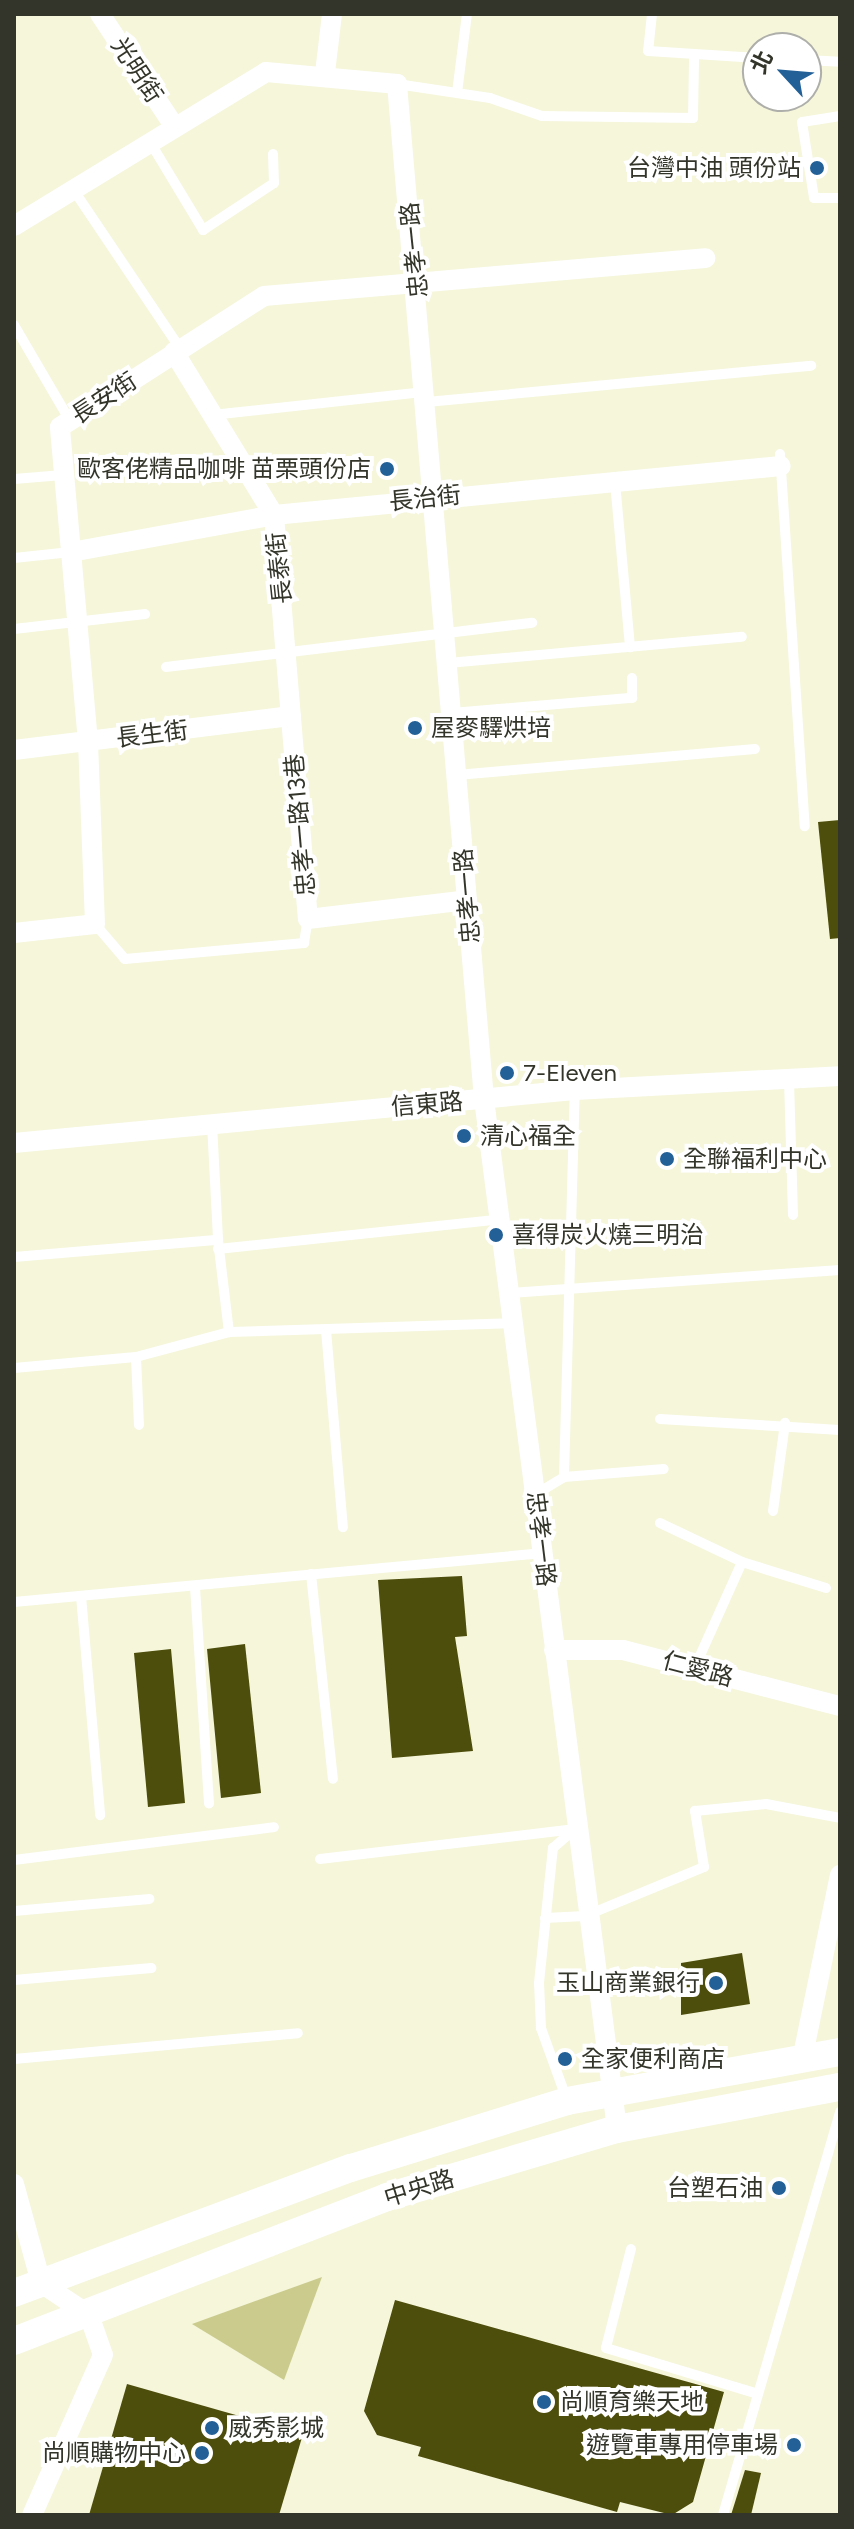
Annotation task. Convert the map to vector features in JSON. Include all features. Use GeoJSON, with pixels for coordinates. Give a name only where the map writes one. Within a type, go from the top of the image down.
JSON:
{"type":"FeatureCollection","features":[{"type":"Feature","properties":{"kind":"street","name":"光明街"},"geometry":{"type":"LineString","coordinates":[[100,14],[174,126]]}},
{"type":"Feature","properties":{"kind":"street"},"geometry":{"type":"LineString","coordinates":[[325,73],[332,14]]}},
{"type":"Feature","properties":{"kind":"street"},"geometry":{"type":"LineString","coordinates":[[14,226],[266,72],[325,73],[397,84]]}},
{"type":"Feature","properties":{"kind":"street","name":"忠孝一路"},"geometry":{"type":"LineString","coordinates":[[397,84],[418,281],[484,1099],[503,1219],[510,1323],[544,1553],[585,1916],[617,2129]]}},
{"type":"Feature","properties":{"kind":"street","name":"長安街"},"geometry":{"type":"LineString","coordinates":[[95,924],[88,742],[60,427],[264,296],[705,258]]}},
{"type":"Feature","properties":{"kind":"street","name":"長泰街"},"geometry":{"type":"LineString","coordinates":[[177,350],[212,415],[274,515],[291,716]]}},
{"type":"Feature","properties":{"kind":"street","name":"長治街"},"geometry":{"type":"LineString","coordinates":[[71,552],[274,515],[781,460]]}},
{"type":"Feature","properties":{"kind":"street","name":"長生街"},"geometry":{"type":"LineString","coordinates":[[14,750],[291,716]]}},
{"type":"Feature","properties":{"kind":"street","name":"忠孝一路13巷"},"geometry":{"type":"LineString","coordinates":[[291,716],[308,919],[467,900]]}},
{"type":"Feature","properties":{"kind":"street"},"geometry":{"type":"LineString","coordinates":[[14,933],[95,924]]}},
{"type":"Feature","properties":{"kind":"street","name":"信東路"},"geometry":{"type":"LineString","coordinates":[[14,1143],[575,1090],[840,1076]]}},
{"type":"Feature","properties":{"kind":"street","name":"仁愛路"},"geometry":{"type":"LineString","coordinates":[[554,1650],[623,1650],[840,1706]]}},
{"type":"Feature","properties":{"kind":"street"},"geometry":{"type":"LineString","coordinates":[[803,2055],[840,1875]]}},
{"type":"Feature","properties":{"kind":"street","name":"中央路"},"geometry":{"type":"LineString","coordinates":[[14,2293],[351,2168],[567,2101],[803,2055],[840,2052]]}},
{"type":"Feature","properties":{"kind":"street","name":"中央路"},"geometry":{"type":"LineString","coordinates":[[14,2341],[89,2315],[387,2197],[617,2129],[840,2087]]}},
{"type":"Feature","properties":{"kind":"street"},"geometry":{"type":"LineString","coordinates":[[14,2184],[41,2283],[89,2315],[103,2355],[32,2515]]}},
{"type":"Feature","properties":{"kind":"lane"},"geometry":{"type":"LineString","coordinates":[[457,93],[467,14]]}},
{"type":"Feature","properties":{"kind":"lane"},"geometry":{"type":"LineString","coordinates":[[652,14],[648,51],[694,59],[742,58]]}},
{"type":"Feature","properties":{"kind":"lane"},"geometry":{"type":"LineString","coordinates":[[397,84],[457,93],[542,116],[693,118],[694,59]]}},
{"type":"Feature","properties":{"kind":"lane"},"geometry":{"type":"LineString","coordinates":[[840,116],[802,122],[814,198],[840,198]]}},
{"type":"Feature","properties":{"kind":"lane"},"geometry":{"type":"LineString","coordinates":[[150,142],[203,230],[274,183],[273,154]]}},
{"type":"Feature","properties":{"kind":"lane"},"geometry":{"type":"LineString","coordinates":[[73,189],[177,350]]}},
{"type":"Feature","properties":{"kind":"lane"},"geometry":{"type":"LineString","coordinates":[[14,325],[70,421]]}},
{"type":"Feature","properties":{"kind":"lane"},"geometry":{"type":"LineString","coordinates":[[212,415],[811,366]]}},
{"type":"Feature","properties":{"kind":"lane"},"geometry":{"type":"LineString","coordinates":[[781,460],[805,826]]}},
{"type":"Feature","properties":{"kind":"lane"},"geometry":{"type":"LineString","coordinates":[[14,479],[63,475]]}},
{"type":"Feature","properties":{"kind":"lane"},"geometry":{"type":"LineString","coordinates":[[614,480],[630,647]]}},
{"type":"Feature","properties":{"kind":"lane"},"geometry":{"type":"LineString","coordinates":[[14,558],[71,552]]}},
{"type":"Feature","properties":{"kind":"lane"},"geometry":{"type":"LineString","coordinates":[[14,629],[145,614]]}},
{"type":"Feature","properties":{"kind":"lane"},"geometry":{"type":"LineString","coordinates":[[166,667],[287,650],[532,623]]}},
{"type":"Feature","properties":{"kind":"lane"},"geometry":{"type":"LineString","coordinates":[[448,663],[742,637]]}},
{"type":"Feature","properties":{"kind":"lane"},"geometry":{"type":"LineString","coordinates":[[452,713],[632,698],[632,678]]}},
{"type":"Feature","properties":{"kind":"lane"},"geometry":{"type":"LineString","coordinates":[[457,775],[755,749]]}},
{"type":"Feature","properties":{"kind":"lane"},"geometry":{"type":"LineString","coordinates":[[95,924],[125,959],[304,943],[308,919]]}},
{"type":"Feature","properties":{"kind":"lane"},"geometry":{"type":"LineString","coordinates":[[789,1080],[793,1215]]}},
{"type":"Feature","properties":{"kind":"lane"},"geometry":{"type":"LineString","coordinates":[[564,1477],[565,1289],[575,1090]]}},
{"type":"Feature","properties":{"kind":"lane"},"geometry":{"type":"LineString","coordinates":[[212,1124],[218,1244],[229,1332]]}},
{"type":"Feature","properties":{"kind":"lane"},"geometry":{"type":"LineString","coordinates":[[14,1257],[218,1244],[503,1219]]}},
{"type":"Feature","properties":{"kind":"lane"},"geometry":{"type":"LineString","coordinates":[[510,1293],[840,1270]]}},
{"type":"Feature","properties":{"kind":"lane"},"geometry":{"type":"LineString","coordinates":[[14,1368],[136,1357],[229,1332],[510,1323]]}},
{"type":"Feature","properties":{"kind":"lane"},"geometry":{"type":"LineString","coordinates":[[326,1330],[343,1527]]}},
{"type":"Feature","properties":{"kind":"lane"},"geometry":{"type":"LineString","coordinates":[[136,1357],[139,1425]]}},
{"type":"Feature","properties":{"kind":"lane"},"geometry":{"type":"LineString","coordinates":[[660,1419],[785,1423],[840,1430]]}},
{"type":"Feature","properties":{"kind":"lane"},"geometry":{"type":"LineString","coordinates":[[773,1511],[785,1423]]}},
{"type":"Feature","properties":{"kind":"lane"},"geometry":{"type":"LineString","coordinates":[[536,1494],[564,1477],[664,1469]]}},
{"type":"Feature","properties":{"kind":"lane"},"geometry":{"type":"LineString","coordinates":[[660,1523],[742,1562],[826,1588]]}},
{"type":"Feature","properties":{"kind":"lane"},"geometry":{"type":"LineString","coordinates":[[14,1602],[544,1553]]}},
{"type":"Feature","properties":{"kind":"lane"},"geometry":{"type":"LineString","coordinates":[[694,1669],[742,1562]]}},
{"type":"Feature","properties":{"kind":"lane"},"geometry":{"type":"LineString","coordinates":[[311,1574],[333,1779]]}},
{"type":"Feature","properties":{"kind":"lane"},"geometry":{"type":"LineString","coordinates":[[195,1587],[209,1804]]}},
{"type":"Feature","properties":{"kind":"lane"},"geometry":{"type":"LineString","coordinates":[[81,1596],[100,1815]]}},
{"type":"Feature","properties":{"kind":"lane"},"geometry":{"type":"LineString","coordinates":[[545,1918],[585,1916],[704,1867],[695,1811],[766,1804],[840,1818]]}},
{"type":"Feature","properties":{"kind":"lane"},"geometry":{"type":"LineString","coordinates":[[14,1860],[274,1827]]}},
{"type":"Feature","properties":{"kind":"lane"},"geometry":{"type":"LineString","coordinates":[[320,1859],[575,1829]]}},
{"type":"Feature","properties":{"kind":"lane"},"geometry":{"type":"LineString","coordinates":[[567,2101],[541,2028],[545,1918],[553,1848],[575,1829]]}},
{"type":"Feature","properties":{"kind":"lane"},"geometry":{"type":"LineString","coordinates":[[14,1911],[149,1899]]}},
{"type":"Feature","properties":{"kind":"lane"},"geometry":{"type":"LineString","coordinates":[[14,1980],[151,1968]]}},
{"type":"Feature","properties":{"kind":"lane"},"geometry":{"type":"LineString","coordinates":[[14,2059],[298,2033]]}},
{"type":"Feature","properties":{"kind":"lane"},"geometry":{"type":"LineString","coordinates":[[723,2515],[756,2388],[840,2112]]}},
{"type":"Feature","properties":{"kind":"lane"},"geometry":{"type":"LineString","coordinates":[[631,2249],[606,2348],[756,2388]]}},
{"type":"Feature","properties":{"kind":"green space"},"geometry":{"type":"Polygon","coordinates":[[[322,2277],[284,2380],[192,2324],[322,2277]]]}},
{"type":"Feature","properties":{"kind":"building"},"geometry":{"type":"Polygon","coordinates":[[[840,820],[840,938],[830,939],[818,822],[840,820]]]}},
{"type":"Feature","properties":{"kind":"building"},"geometry":{"type":"Polygon","coordinates":[[[462,1576],[467,1636],[455,1637],[473,1751],[392,1758],[378,1580],[462,1576]]]}},
{"type":"Feature","properties":{"kind":"building"},"geometry":{"type":"Polygon","coordinates":[[[245,1644],[261,1793],[221,1798],[207,1649],[245,1644]]]}},
{"type":"Feature","properties":{"kind":"building"},"geometry":{"type":"Polygon","coordinates":[[[171,1649],[185,1803],[148,1807],[134,1653],[171,1649]]]}},
{"type":"Feature","properties":{"kind":"building"},"geometry":{"type":"Polygon","coordinates":[[[742,1953],[750,2004],[681,2015],[681,1963],[742,1953]]]}},
{"type":"Feature","properties":{"kind":"building","name":"尚順育樂天地"},"geometry":{"type":"Polygon","coordinates":[[[395,2300],[724,2392],[693,2502],[672,2515],[620,2502],[617,2512],[418,2456],[421,2447],[377,2435],[364,2411],[395,2300]]]}},
{"type":"Feature","properties":{"kind":"building","name":"尚順購物中心"},"geometry":{"type":"Polygon","coordinates":[[[127,2384],[303,2434],[279,2515],[89,2515],[127,2384]]]}},
{"type":"Feature","properties":{"kind":"building"},"geometry":{"type":"Polygon","coordinates":[[[745,2470],[761,2473],[751,2515],[731,2515],[745,2470]]]}},
{"type":"Feature","properties":{"kind":"place","name":"台灣中油 頭份站"},"geometry":{"type":"Point","coordinates":[817,168]}},
{"type":"Feature","properties":{"kind":"place","name":"歐客佬精品咖啡 苗栗頭份店"},"geometry":{"type":"Point","coordinates":[387,469]}},
{"type":"Feature","properties":{"kind":"place","name":"屋麥驛烘培"},"geometry":{"type":"Point","coordinates":[415,728]}},
{"type":"Feature","properties":{"kind":"place","name":"7-Eleven"},"geometry":{"type":"Point","coordinates":[507,1073]}},
{"type":"Feature","properties":{"kind":"place","name":"清心福全"},"geometry":{"type":"Point","coordinates":[464,1136]}},
{"type":"Feature","properties":{"kind":"place","name":"全聯福利中心"},"geometry":{"type":"Point","coordinates":[667,1159]}},
{"type":"Feature","properties":{"kind":"place","name":"喜得炭火燒三明治"},"geometry":{"type":"Point","coordinates":[496,1235]}},
{"type":"Feature","properties":{"kind":"place","name":"玉山商業銀行"},"geometry":{"type":"Point","coordinates":[716,1983]}},
{"type":"Feature","properties":{"kind":"place","name":"全家便利商店"},"geometry":{"type":"Point","coordinates":[565,2059]}},
{"type":"Feature","properties":{"kind":"place","name":"台塑石油"},"geometry":{"type":"Point","coordinates":[779,2188]}},
{"type":"Feature","properties":{"kind":"place","name":"尚順育樂天地"},"geometry":{"type":"Point","coordinates":[544,2402]}},
{"type":"Feature","properties":{"kind":"place","name":"威秀影城"},"geometry":{"type":"Point","coordinates":[212,2428]}},
{"type":"Feature","properties":{"kind":"place","name":"遊覽車專用停車場"},"geometry":{"type":"Point","coordinates":[794,2445]}},
{"type":"Feature","properties":{"kind":"place","name":"尚順購物中心"},"geometry":{"type":"Point","coordinates":[202,2453]}}]}
